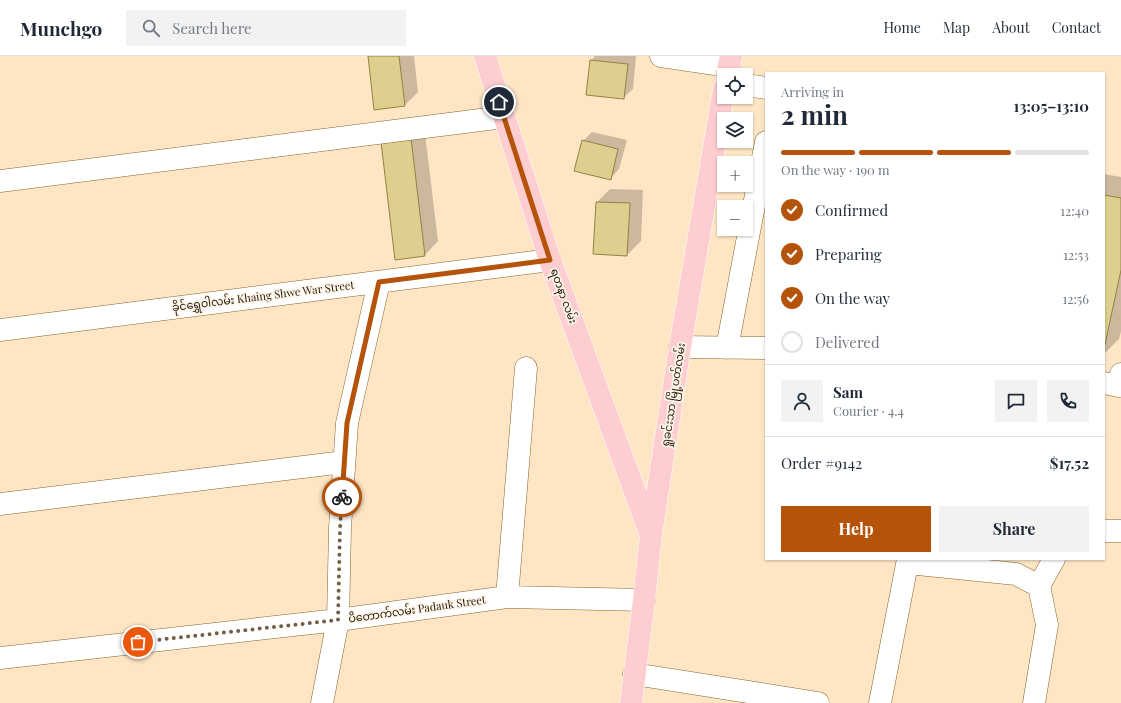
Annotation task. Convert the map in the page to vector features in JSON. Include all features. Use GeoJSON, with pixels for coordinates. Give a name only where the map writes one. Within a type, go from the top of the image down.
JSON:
{"type":"FeatureCollection","features":[{"type":"Feature","properties":{"kind":"main road","name":"ရတနာ လမ်း"},"geometry":{"type":"LineString","coordinates":[[485,56],[550,260],[651,534]]}},
{"type":"Feature","properties":{"kind":"main road","name":"ရှုခင်းသာ မြို့ပတ်လမ်း"},"geometry":{"type":"LineString","coordinates":[[631,703],[651,534],[680,347],[721,104]]}},
{"type":"Feature","properties":{"kind":"street"},"geometry":{"type":"LineString","coordinates":[[661,56],[729,66]]}},
{"type":"Feature","properties":{"kind":"street"},"geometry":{"type":"LineString","coordinates":[[753,85],[765,88]]}},
{"type":"Feature","properties":{"kind":"street"},"geometry":{"type":"LineString","coordinates":[[0,181],[504,117]]}},
{"type":"Feature","properties":{"kind":"street"},"geometry":{"type":"LineString","coordinates":[[727,348],[765,147]]}},
{"type":"Feature","properties":{"kind":"street","name":"ခိုင်ရွှေဝါလမ်း Khaing Shwe War Street"},"geometry":{"type":"LineString","coordinates":[[0,330],[550,260]]}},
{"type":"Feature","properties":{"kind":"street"},"geometry":{"type":"LineString","coordinates":[[322,703],[338,620],[340,528],[347,423],[379,282]]}},
{"type":"Feature","properties":{"kind":"street"},"geometry":{"type":"LineString","coordinates":[[680,347],[765,348]]}},
{"type":"Feature","properties":{"kind":"street"},"geometry":{"type":"LineString","coordinates":[[507,597],[526,368]]}},
{"type":"Feature","properties":{"kind":"street"},"geometry":{"type":"LineString","coordinates":[[1105,383],[1119,386],[1121,374]]}},
{"type":"Feature","properties":{"kind":"street"},"geometry":{"type":"LineString","coordinates":[[0,504],[344,462]]}},
{"type":"Feature","properties":{"kind":"street"},"geometry":{"type":"LineString","coordinates":[[1105,531],[1121,531]]}},
{"type":"Feature","properties":{"kind":"street"},"geometry":{"type":"LineString","coordinates":[[1034,703],[1047,625],[1039,586],[1053,560]]}},
{"type":"Feature","properties":{"kind":"street"},"geometry":{"type":"LineString","coordinates":[[880,703],[908,561],[1016,574],[1039,586]]}},
{"type":"Feature","properties":{"kind":"street","name":"ပိတောက်လမ်း Padauk Street"},"geometry":{"type":"LineString","coordinates":[[0,658],[338,620],[507,597],[644,600]]}},
{"type":"Feature","properties":{"kind":"street"},"geometry":{"type":"LineString","coordinates":[[634,674],[818,703]]}},
{"type":"Feature","properties":{"kind":"building"},"geometry":{"type":"Polygon","coordinates":[[[368,56],[399,56],[405,106],[374,110],[368,56]]]}},
{"type":"Feature","properties":{"kind":"building"},"geometry":{"type":"Polygon","coordinates":[[[590,60],[628,64],[624,99],[586,95],[590,60]]]}},
{"type":"Feature","properties":{"kind":"building"},"geometry":{"type":"Polygon","coordinates":[[[411,138],[425,256],[395,260],[381,142],[411,138]]]}},
{"type":"Feature","properties":{"kind":"building"},"geometry":{"type":"Polygon","coordinates":[[[582,140],[618,149],[611,180],[574,171],[582,140]]]}},
{"type":"Feature","properties":{"kind":"building"},"geometry":{"type":"Polygon","coordinates":[[[1105,195],[1121,198],[1121,270],[1105,344],[1105,195]]]}},
{"type":"Feature","properties":{"kind":"building"},"geometry":{"type":"Polygon","coordinates":[[[596,202],[630,203],[627,256],[593,254],[596,202]]]}},
{"type":"Feature","properties":{"kind":"way so far"},"geometry":{"type":"LineString","coordinates":[[138,642],[338,620],[342,497]]}},
{"type":"Feature","properties":{"kind":"route"},"geometry":{"type":"LineString","coordinates":[[342,497],[347,423],[379,282],[550,260],[499,102]]}}]}
